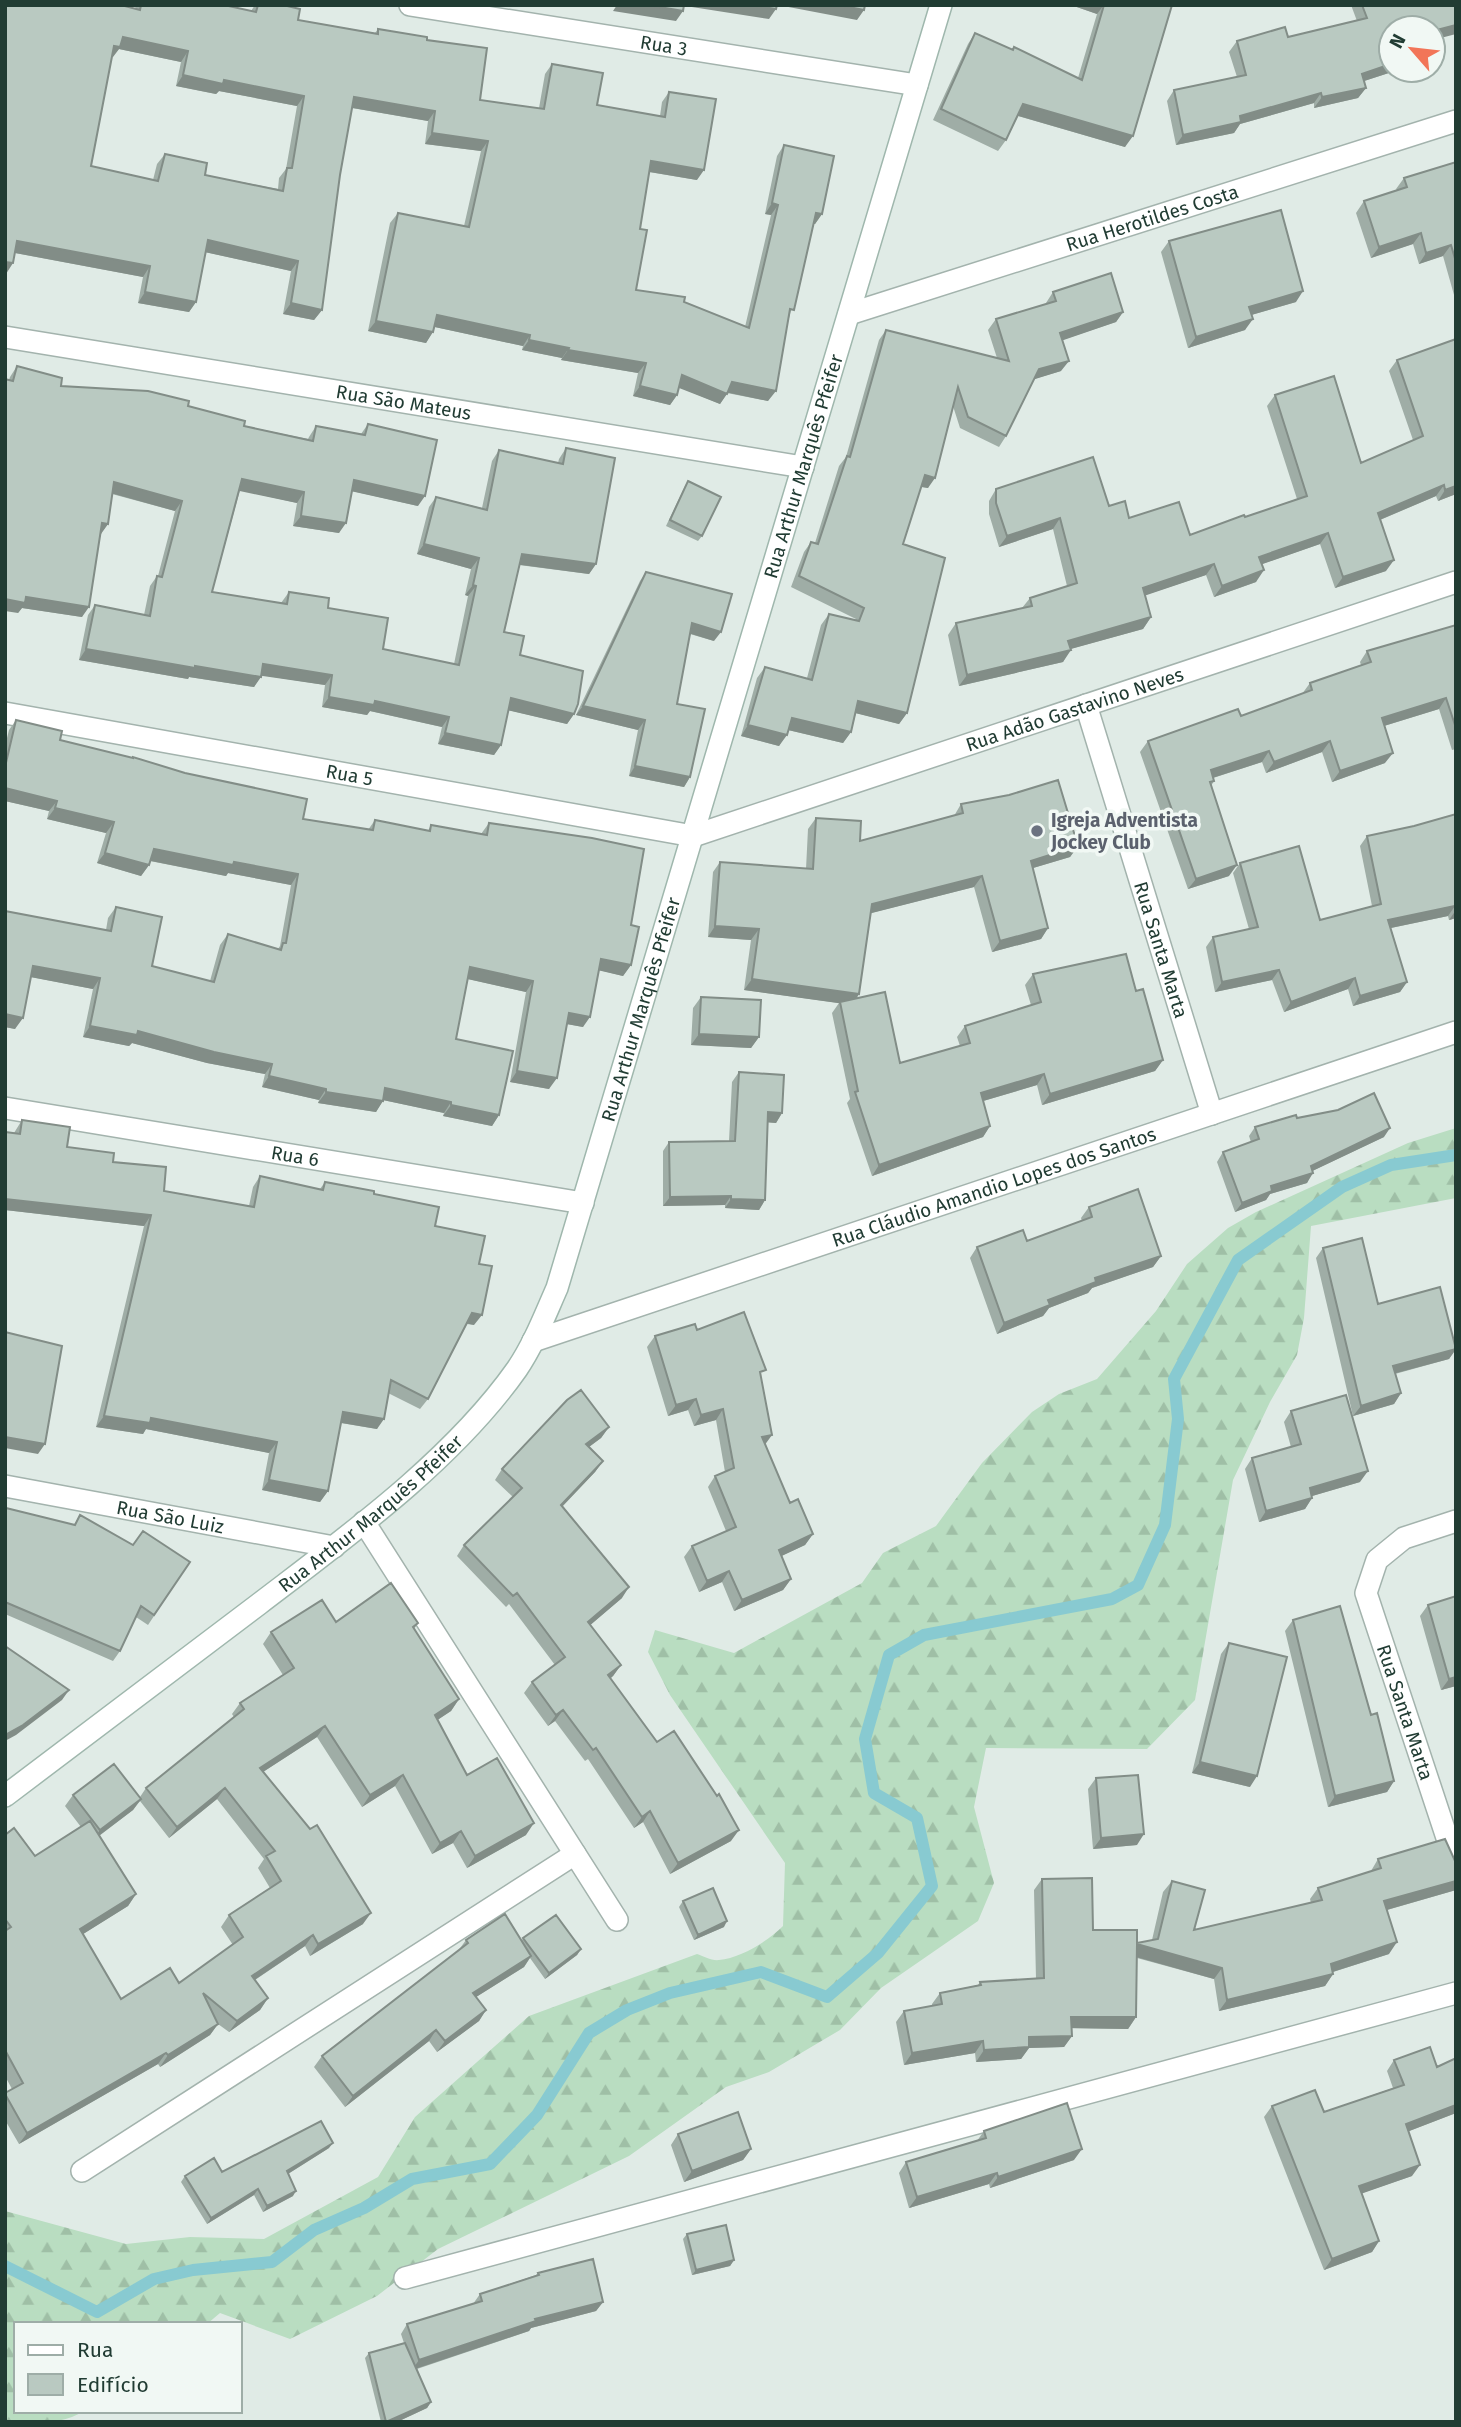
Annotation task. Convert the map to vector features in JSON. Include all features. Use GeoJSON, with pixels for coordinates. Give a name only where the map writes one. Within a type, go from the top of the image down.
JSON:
{"type":"FeatureCollection","features":[{"type":"Feature","properties":{"kind":"street","name":"Rua 3"},"geometry":{"type":"LineString","coordinates":[[410,5],[917,85]]}},
{"type":"Feature","properties":{"kind":"street","name":"Rua Arthur Marquês Pfeifer"},"geometry":{"type":"LineString","coordinates":[[5,1796],[364,1522],[446,1451],[482,1415],[519,1367],[533,1341],[558,1288],[941,5]]}},
{"type":"Feature","properties":{"kind":"street","name":"Rua Herotildes Costa"},"geometry":{"type":"LineString","coordinates":[[849,314],[1456,121]]}},
{"type":"Feature","properties":{"kind":"street","name":"Rua São Mateus"},"geometry":{"type":"LineString","coordinates":[[5,337],[803,467]]}},
{"type":"Feature","properties":{"kind":"street","name":"Rua Adão Gastavino Neves"},"geometry":{"type":"LineString","coordinates":[[693,836],[1456,582]]}},
{"type":"Feature","properties":{"kind":"street","name":"Rua Santa Marta"},"geometry":{"type":"LineString","coordinates":[[1086,705],[1212,1114]]}},
{"type":"Feature","properties":{"kind":"street","name":"Rua 5"},"geometry":{"type":"LineString","coordinates":[[5,713],[693,836]]}},
{"type":"Feature","properties":{"kind":"street","name":"Rua Cláudio Amandio Lopes dos Santos"},"geometry":{"type":"LineString","coordinates":[[533,1341],[1456,1032]]}},
{"type":"Feature","properties":{"kind":"street","name":"Rua 6"},"geometry":{"type":"LineString","coordinates":[[5,1108],[583,1203]]}},
{"type":"Feature","properties":{"kind":"street","name":"Rua São Luiz"},"geometry":{"type":"LineString","coordinates":[[5,1486],[334,1547]]}},
{"type":"Feature","properties":{"kind":"street","name":"Rua Santa Marta"},"geometry":{"type":"LineString","coordinates":[[1456,1521],[1404,1538],[1377,1560],[1366,1593],[1456,1865]]}},
{"type":"Feature","properties":{"kind":"street"},"geometry":{"type":"LineString","coordinates":[[364,1522],[617,1920]]}},
{"type":"Feature","properties":{"kind":"street"},"geometry":{"type":"LineString","coordinates":[[82,2171],[575,1854]]}},
{"type":"Feature","properties":{"kind":"street"},"geometry":{"type":"LineString","coordinates":[[405,2278],[1456,1993]]}},
{"type":"Feature","properties":{"kind":"green space"},"geometry":{"type":"Polygon","coordinates":[[[1456,1128],[1456,1198],[1311,1226],[1304,1318],[1297,1355],[1270,1402],[1233,1480],[1195,1700],[1147,1749],[986,1748],[974,1807],[994,1883],[978,1921],[881,1988],[840,2030],[769,2072],[726,2087],[629,2156],[438,2249],[377,2296],[290,2339],[220,2313],[209,2322],[14,2322],[14,2413],[80,2413],[56,2421],[5,2422],[5,2211],[126,2244],[190,2237],[264,2239],[378,2177],[415,2117],[529,2016],[697,1954],[716,1960],[736,1956],[762,1943],[783,1926],[785,1863],[670,1695],[648,1652],[655,1630],[734,1653],[862,1583],[883,1553],[936,1526],[982,1463],[1032,1412],[1059,1394],[1097,1379],[1156,1311],[1187,1264],[1228,1228],[1256,1212],[1408,1143],[1456,1128]]]}},
{"type":"Feature","properties":{"kind":"building"},"geometry":{"type":"Polygon","coordinates":[[[5,5],[121,5],[140,10],[141,5],[224,5],[256,12],[258,5],[283,5],[300,9],[298,20],[378,34],[378,29],[427,37],[427,40],[487,48],[480,100],[544,109],[552,64],[603,73],[597,105],[665,117],[669,92],[716,99],[704,170],[651,161],[640,229],[647,230],[636,290],[685,297],[684,302],[749,328],[778,205],[772,203],[784,145],[834,156],[822,214],[816,213],[794,310],[790,309],[776,391],[732,382],[727,394],[682,375],[677,395],[640,386],[646,363],[568,350],[569,348],[529,340],[530,335],[437,315],[433,332],[376,321],[398,213],[469,227],[488,141],[432,133],[435,111],[354,97],[340,175],[322,310],[291,303],[298,261],[208,240],[196,302],[145,292],[150,266],[17,241],[13,263],[5,262],[5,5]],[[123,37],[120,47],[114,46],[91,166],[158,181],[165,154],[207,163],[205,175],[283,191],[287,168],[292,168],[304,96],[183,75],[188,51],[123,37]]]}},
{"type":"Feature","properties":{"kind":"building"},"geometry":{"type":"Polygon","coordinates":[[[648,5],[684,5],[683,11],[648,5]]]}},
{"type":"Feature","properties":{"kind":"building"},"geometry":{"type":"Polygon","coordinates":[[[750,5],[777,5],[776,9],[750,5]]]}},
{"type":"Feature","properties":{"kind":"building"},"geometry":{"type":"Polygon","coordinates":[[[839,5],[865,5],[864,10],[839,5]]]}},
{"type":"Feature","properties":{"kind":"building"},"geometry":{"type":"Polygon","coordinates":[[[1104,5],[1172,5],[1133,136],[1023,104],[1006,140],[941,109],[975,33],[1013,50],[1014,47],[1082,80],[1104,5]]]}},
{"type":"Feature","properties":{"kind":"building"},"geometry":{"type":"Polygon","coordinates":[[[1362,5],[1456,5],[1456,25],[1447,27],[1447,14],[1377,14],[1377,69],[1362,74],[1366,88],[1322,97],[1321,93],[1240,116],[1241,122],[1183,135],[1174,90],[1246,75],[1237,41],[1285,27],[1288,37],[1367,18],[1362,5]]]}},
{"type":"Feature","properties":{"kind":"building"},"geometry":{"type":"Polygon","coordinates":[[[1456,162],[1456,262],[1451,245],[1426,253],[1421,233],[1379,247],[1364,201],[1407,187],[1404,178],[1456,162]]]}},
{"type":"Feature","properties":{"kind":"building"},"geometry":{"type":"Polygon","coordinates":[[[1281,210],[1303,291],[1249,307],[1253,319],[1196,337],[1169,241],[1281,210]]]}},
{"type":"Feature","properties":{"kind":"building"},"geometry":{"type":"Polygon","coordinates":[[[1111,273],[1123,312],[1060,333],[1069,361],[1039,369],[1006,436],[968,417],[958,387],[935,478],[925,475],[903,544],[945,558],[907,713],[858,701],[851,732],[792,718],[787,735],[748,725],[765,667],[812,680],[829,614],[859,621],[864,608],[799,576],[811,542],[818,544],[847,456],[850,457],[886,330],[1009,361],[996,319],[1056,301],[1053,292],[1111,273]]]}},
{"type":"Feature","properties":{"kind":"building"},"geometry":{"type":"Polygon","coordinates":[[[1456,339],[1456,486],[1445,490],[1444,485],[1378,513],[1394,560],[1343,577],[1328,533],[1259,557],[1264,570],[1222,586],[1214,564],[1143,588],[1151,617],[1068,641],[1071,650],[967,675],[956,623],[1032,606],[1030,598],[1077,583],[1060,518],[1007,536],[996,503],[996,489],[1093,457],[1109,506],[1125,501],[1129,518],[1179,502],[1190,535],[1307,496],[1275,395],[1334,376],[1361,463],[1423,436],[1397,360],[1456,339]]]}},
{"type":"Feature","properties":{"kind":"building"},"geometry":{"type":"Polygon","coordinates":[[[17,366],[62,378],[61,386],[148,391],[189,401],[188,406],[245,421],[244,426],[313,441],[316,426],[365,435],[368,424],[437,440],[425,496],[354,480],[346,523],[301,516],[304,492],[242,479],[212,592],[287,604],[289,592],[329,598],[328,608],[388,618],[383,649],[459,665],[476,586],[473,585],[479,558],[424,544],[436,497],[487,510],[499,450],[563,464],[566,448],[615,458],[596,564],[522,554],[504,632],[524,636],[520,655],[583,671],[574,714],[511,698],[501,745],[445,733],[449,717],[375,701],[374,705],[329,697],[332,675],[263,664],[261,677],[86,649],[95,605],[150,616],[157,576],[162,577],[182,501],[114,482],[108,524],[102,523],[89,607],[26,597],[25,603],[5,599],[5,379],[13,381],[17,366]]]}},
{"type":"Feature","properties":{"kind":"building"},"geometry":{"type":"Polygon","coordinates":[[[688,481],[721,497],[702,536],[670,520],[688,481]]]}},
{"type":"Feature","properties":{"kind":"building"},"geometry":{"type":"Polygon","coordinates":[[[646,572],[732,594],[721,632],[692,623],[677,704],[705,709],[690,777],[635,766],[645,720],[583,706],[646,572]]]}},
{"type":"Feature","properties":{"kind":"building"},"geometry":{"type":"Polygon","coordinates":[[[1456,625],[1456,728],[1446,698],[1382,718],[1393,753],[1340,771],[1330,741],[1274,762],[1269,751],[1211,770],[1214,781],[1210,782],[1237,865],[1196,879],[1148,741],[1238,709],[1241,716],[1312,690],[1310,683],[1371,662],[1367,651],[1456,625]]]}},
{"type":"Feature","properties":{"kind":"building"},"geometry":{"type":"Polygon","coordinates":[[[16,720],[62,731],[60,740],[133,757],[185,773],[307,799],[303,819],[373,830],[375,820],[430,831],[431,825],[487,835],[489,823],[592,838],[644,849],[631,925],[639,927],[631,965],[601,959],[590,1017],[569,1013],[557,1078],[517,1071],[533,981],[470,967],[456,1039],[513,1051],[499,1115],[385,1088],[383,1101],[326,1092],[326,1089],[269,1076],[272,1064],[214,1052],[138,1031],[137,1035],[90,1026],[100,978],[33,966],[23,1018],[5,1014],[5,911],[111,931],[116,907],[162,917],[152,966],[214,982],[228,934],[281,950],[283,943],[286,943],[298,874],[234,862],[233,865],[154,849],[149,865],[105,853],[114,822],[55,808],[57,801],[5,788],[5,767],[16,720]]]}},
{"type":"Feature","properties":{"kind":"building"},"geometry":{"type":"Polygon","coordinates":[[[1058,780],[1078,846],[1031,861],[1048,928],[1000,941],[982,876],[872,904],[859,994],[752,979],[759,929],[715,926],[720,862],[813,869],[816,818],[861,821],[860,841],[963,813],[961,804],[1009,795],[1058,780]]]}},
{"type":"Feature","properties":{"kind":"building"},"geometry":{"type":"Polygon","coordinates":[[[1456,814],[1456,909],[1455,906],[1388,920],[1407,982],[1360,996],[1355,978],[1291,1002],[1279,970],[1222,982],[1213,937],[1258,927],[1240,863],[1299,846],[1320,920],[1381,904],[1367,836],[1456,814]]]}},
{"type":"Feature","properties":{"kind":"building"},"geometry":{"type":"Polygon","coordinates":[[[1126,954],[1136,991],[1143,989],[1163,1060],[1050,1094],[1044,1074],[981,1093],[990,1126],[879,1165],[855,1092],[858,1091],[840,1002],[885,992],[900,1063],[970,1043],[965,1026],[1041,1002],[1033,974],[1126,954]]]}},
{"type":"Feature","properties":{"kind":"building"},"geometry":{"type":"Polygon","coordinates":[[[701,997],[761,1000],[759,1037],[699,1034],[701,997]]]}},
{"type":"Feature","properties":{"kind":"building"},"geometry":{"type":"Polygon","coordinates":[[[739,1072],[784,1075],[782,1113],[768,1112],[765,1200],[731,1199],[731,1196],[670,1197],[669,1142],[735,1141],[739,1072]]]}},
{"type":"Feature","properties":{"kind":"building"},"geometry":{"type":"Polygon","coordinates":[[[1374,1093],[1390,1128],[1311,1166],[1313,1173],[1271,1186],[1272,1191],[1242,1203],[1223,1152],[1259,1139],[1255,1127],[1296,1115],[1297,1118],[1338,1110],[1374,1093]]]}},
{"type":"Feature","properties":{"kind":"building"},"geometry":{"type":"Polygon","coordinates":[[[22,1120],[70,1127],[67,1147],[114,1153],[113,1162],[166,1167],[164,1191],[254,1207],[260,1176],[323,1190],[325,1182],[439,1207],[435,1226],[485,1236],[479,1264],[492,1266],[482,1315],[472,1313],[428,1399],[391,1380],[384,1419],[343,1412],[328,1491],[269,1480],[277,1442],[151,1418],[150,1423],[104,1416],[151,1215],[5,1199],[5,1132],[20,1134],[22,1120]]]}},
{"type":"Feature","properties":{"kind":"building"},"geometry":{"type":"Polygon","coordinates":[[[1138,1189],[1161,1256],[1095,1278],[1096,1282],[1048,1300],[1050,1305],[1004,1323],[977,1247],[1023,1230],[1027,1241],[1092,1217],[1089,1207],[1138,1189]]]}},
{"type":"Feature","properties":{"kind":"building"},"geometry":{"type":"Polygon","coordinates":[[[1362,1238],[1378,1304],[1440,1287],[1456,1349],[1393,1366],[1401,1393],[1361,1406],[1323,1248],[1362,1238]]]}},
{"type":"Feature","properties":{"kind":"building"},"geometry":{"type":"Polygon","coordinates":[[[744,1312],[766,1370],[760,1372],[772,1435],[762,1437],[790,1503],[798,1499],[813,1534],[779,1550],[791,1579],[742,1600],[729,1571],[707,1581],[692,1546],[736,1527],[715,1476],[734,1468],[723,1409],[701,1415],[696,1399],[676,1405],[655,1336],[695,1324],[697,1330],[744,1312]]]}},
{"type":"Feature","properties":{"kind":"building"},"geometry":{"type":"Polygon","coordinates":[[[5,1332],[62,1346],[45,1444],[5,1437],[5,1332]]]}},
{"type":"Feature","properties":{"kind":"building"},"geometry":{"type":"Polygon","coordinates":[[[581,1390],[609,1427],[586,1444],[603,1461],[561,1505],[629,1587],[588,1622],[621,1665],[608,1675],[657,1742],[674,1731],[717,1796],[719,1794],[739,1830],[678,1863],[650,1811],[642,1817],[596,1748],[593,1750],[563,1710],[556,1715],[532,1682],[565,1657],[517,1593],[513,1596],[464,1545],[522,1488],[502,1469],[567,1400],[581,1390]]]}},
{"type":"Feature","properties":{"kind":"building"},"geometry":{"type":"Polygon","coordinates":[[[1346,1395],[1368,1471],[1310,1488],[1312,1498],[1266,1511],[1252,1458],[1301,1444],[1291,1411],[1346,1395]]]}},
{"type":"Feature","properties":{"kind":"building"},"geometry":{"type":"Polygon","coordinates":[[[6,1508],[75,1525],[80,1515],[133,1545],[143,1531],[190,1562],[154,1615],[141,1606],[120,1651],[5,1602],[6,1508]]]}},
{"type":"Feature","properties":{"kind":"building"},"geometry":{"type":"Polygon","coordinates":[[[391,1583],[418,1623],[413,1627],[459,1699],[435,1715],[467,1775],[497,1758],[534,1823],[475,1856],[461,1831],[440,1843],[403,1775],[370,1795],[325,1726],[260,1768],[310,1829],[317,1825],[371,1913],[318,1944],[313,1935],[252,1976],[268,1998],[237,2021],[203,1993],[218,2024],[168,2055],[166,2053],[27,2133],[5,2094],[23,2083],[5,2050],[5,1931],[11,1927],[5,1919],[5,1835],[14,1828],[35,1856],[90,1821],[136,1894],[80,1929],[121,1999],[170,1968],[179,1983],[243,1937],[229,1915],[281,1881],[266,1856],[275,1851],[225,1788],[177,1827],[146,1788],[244,1709],[240,1703],[294,1668],[271,1632],[322,1600],[336,1622],[391,1583]]]}},
{"type":"Feature","properties":{"kind":"building"},"geometry":{"type":"Polygon","coordinates":[[[1456,1596],[1456,1677],[1449,1679],[1428,1605],[1456,1596]]]}},
{"type":"Feature","properties":{"kind":"building"},"geometry":{"type":"Polygon","coordinates":[[[1340,1606],[1371,1715],[1377,1713],[1394,1781],[1335,1796],[1293,1620],[1340,1606]]]}},
{"type":"Feature","properties":{"kind":"building"},"geometry":{"type":"Polygon","coordinates":[[[1229,1643],[1287,1657],[1257,1776],[1200,1762],[1229,1643]]]}},
{"type":"Feature","properties":{"kind":"building"},"geometry":{"type":"Polygon","coordinates":[[[5,1646],[69,1690],[23,1725],[5,1735],[5,1646]]]}},
{"type":"Feature","properties":{"kind":"building"},"geometry":{"type":"Polygon","coordinates":[[[114,1764],[141,1799],[100,1830],[73,1795],[114,1764]]]}},
{"type":"Feature","properties":{"kind":"building"},"geometry":{"type":"Polygon","coordinates":[[[1138,1775],[1144,1834],[1101,1838],[1096,1778],[1138,1775]]]}},
{"type":"Feature","properties":{"kind":"building"},"geometry":{"type":"Polygon","coordinates":[[[1445,1839],[1456,1863],[1456,1881],[1384,1901],[1397,1942],[1331,1964],[1333,1974],[1227,2000],[1222,1968],[1137,1944],[1136,2017],[1071,2017],[1072,2036],[1029,2037],[1029,2047],[984,2050],[983,2041],[912,2053],[904,2011],[942,2004],[940,1993],[981,1985],[980,1982],[1044,1978],[1042,1879],[1092,1878],[1093,1930],[1137,1930],[1137,1943],[1158,1939],[1172,1881],[1205,1890],[1194,1930],[1322,1900],[1318,1888],[1381,1868],[1378,1859],[1445,1839]]]}},
{"type":"Feature","properties":{"kind":"building"},"geometry":{"type":"Polygon","coordinates":[[[713,1888],[727,1921],[698,1935],[683,1901],[713,1888]]]}},
{"type":"Feature","properties":{"kind":"building"},"geometry":{"type":"Polygon","coordinates":[[[505,1914],[531,1956],[473,1993],[486,2010],[445,2041],[436,2030],[353,2096],[322,2056],[468,1943],[466,1940],[505,1914]]]}},
{"type":"Feature","properties":{"kind":"building"},"geometry":{"type":"Polygon","coordinates":[[[556,1915],[581,1949],[549,1973],[523,1938],[556,1915]]]}},
{"type":"Feature","properties":{"kind":"building"},"geometry":{"type":"Polygon","coordinates":[[[1430,2047],[1437,2067],[1456,2058],[1456,2105],[1406,2124],[1420,2165],[1359,2186],[1379,2241],[1332,2259],[1272,2106],[1315,2090],[1324,2112],[1404,2085],[1394,2060],[1430,2047]]]}},
{"type":"Feature","properties":{"kind":"building"},"geometry":{"type":"Polygon","coordinates":[[[1067,2103],[1082,2149],[998,2177],[997,2173],[917,2197],[906,2162],[986,2138],[984,2131],[1067,2103]]]}},
{"type":"Feature","properties":{"kind":"building"},"geometry":{"type":"Polygon","coordinates":[[[738,2112],[751,2149],[692,2171],[678,2134],[738,2112]]]}},
{"type":"Feature","properties":{"kind":"building"},"geometry":{"type":"Polygon","coordinates":[[[321,2121],[333,2143],[287,2171],[296,2191],[267,2206],[258,2189],[211,2218],[185,2176],[214,2158],[222,2172],[321,2121]]]}},
{"type":"Feature","properties":{"kind":"building"},"geometry":{"type":"Polygon","coordinates":[[[726,2225],[734,2260],[696,2270],[687,2234],[726,2225]]]}},
{"type":"Feature","properties":{"kind":"building"},"geometry":{"type":"Polygon","coordinates":[[[593,2259],[603,2302],[535,2319],[536,2321],[419,2360],[407,2324],[482,2301],[480,2294],[539,2275],[538,2273],[593,2259]]]}},
{"type":"Feature","properties":{"kind":"building"},"geometry":{"type":"Polygon","coordinates":[[[405,2343],[431,2402],[386,2422],[369,2353],[405,2343]]]}},
{"type":"Feature","properties":{"kind":"waterway"},"geometry":{"type":"LineString","coordinates":[[5,2266],[97,2312],[154,2279],[193,2270],[272,2262],[314,2230],[364,2208],[412,2179],[490,2164],[537,2115],[589,2033],[627,2010],[670,1993],[761,1972],[827,1997],[878,1953],[932,1886],[917,1818],[874,1793],[865,1739],[889,1655],[924,1635],[1112,1599],[1138,1585],[1165,1525],[1178,1419],[1174,1379],[1238,1260],[1342,1187],[1391,1165],[1456,1155]]}},
{"type":"Feature","properties":{"kind":"place","name":"Igreja Adventista Jockey Club"},"geometry":{"type":"Point","coordinates":[1037,831]}}]}
